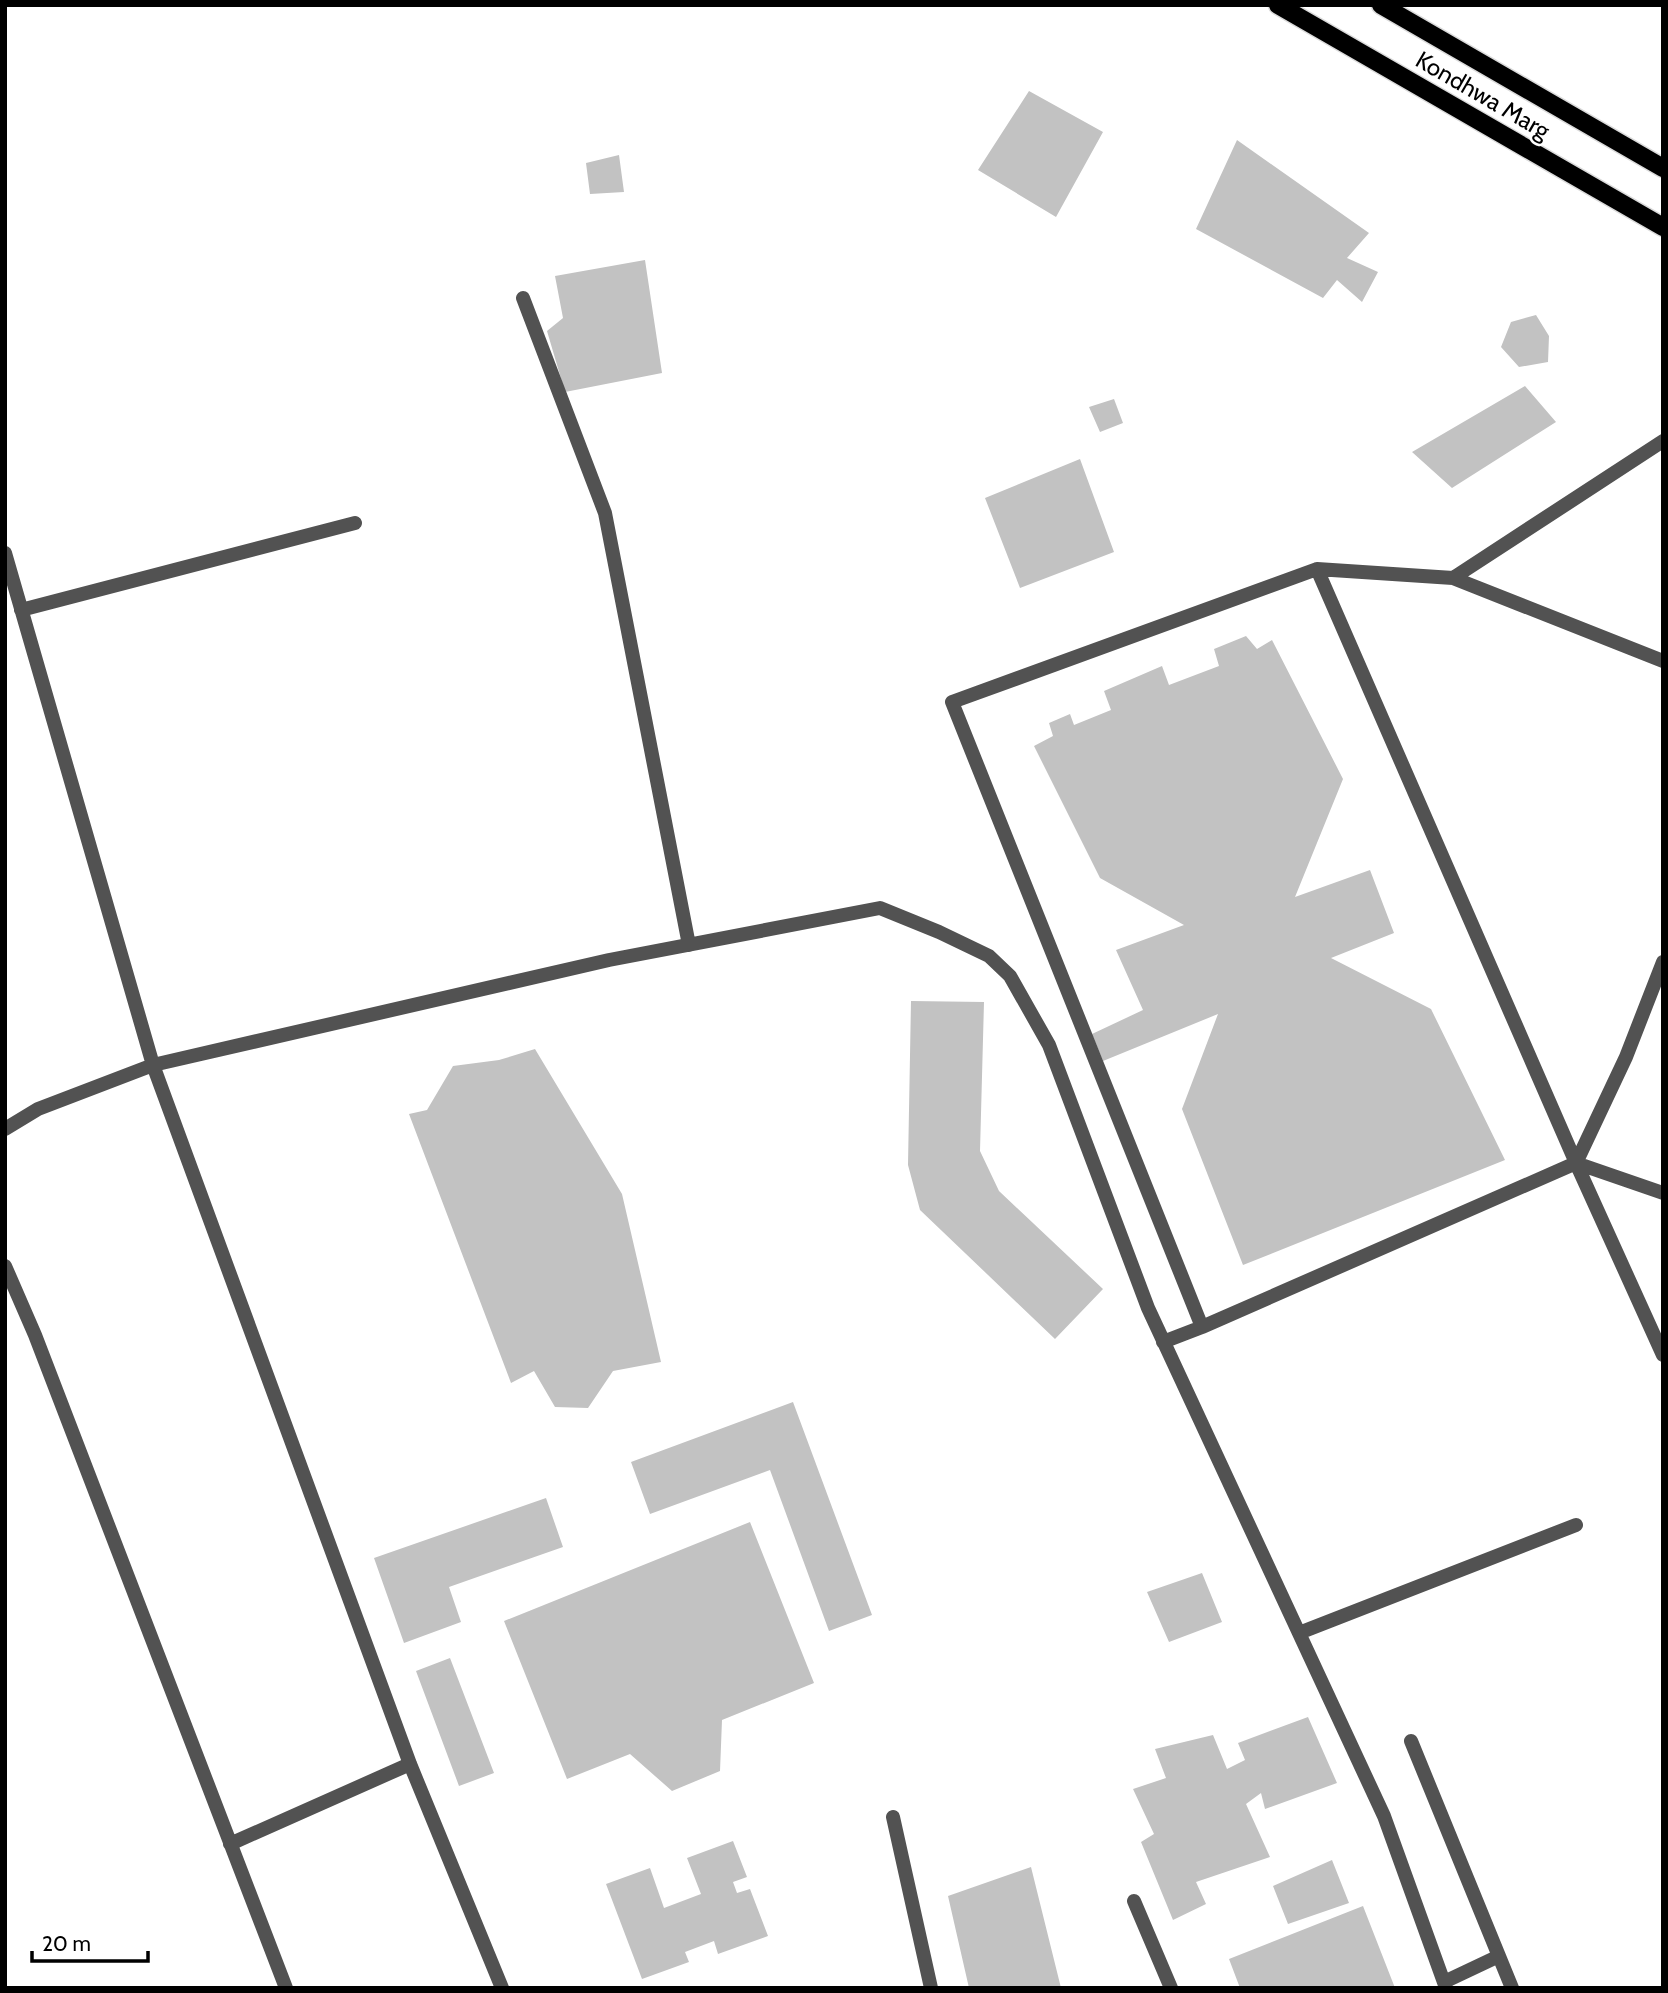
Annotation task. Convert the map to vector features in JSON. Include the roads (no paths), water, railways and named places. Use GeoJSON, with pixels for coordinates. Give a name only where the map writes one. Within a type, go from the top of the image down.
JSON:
{"type":"FeatureCollection","features":[{"type":"Feature","properties":{"kind":"main road","name":"Kondhwa Marg"},"geometry":{"type":"LineString","coordinates":[[1278,5],[1663,227]]}},
{"type":"Feature","properties":{"kind":"main road","name":"Kondhwa Marg"},"geometry":{"type":"LineString","coordinates":[[1381,5],[1663,167]]}},
{"type":"Feature","properties":{"kind":"lane"},"geometry":{"type":"LineString","coordinates":[[523,298],[606,513],[689,945]]}},
{"type":"Feature","properties":{"kind":"lane"},"geometry":{"type":"LineString","coordinates":[[1452,578],[1663,442]]}},
{"type":"Feature","properties":{"kind":"lane"},"geometry":{"type":"LineString","coordinates":[[22,610],[355,523]]}},
{"type":"Feature","properties":{"kind":"lane"},"geometry":{"type":"LineString","coordinates":[[5,553],[153,1065],[410,1764],[502,1988]]}},
{"type":"Feature","properties":{"kind":"lane"},"geometry":{"type":"LineString","coordinates":[[1317,569],[1576,1163],[1663,1355]]}},
{"type":"Feature","properties":{"kind":"lane"},"geometry":{"type":"LineString","coordinates":[[1202,1327],[952,702],[1317,569],[1452,578],[1663,661]]}},
{"type":"Feature","properties":{"kind":"lane"},"geometry":{"type":"LineString","coordinates":[[5,1129],[38,1109],[153,1065],[609,960],[880,908],[989,956],[1010,976],[1049,1045],[1148,1308],[1384,1816],[1445,1985],[1499,1956]]}},
{"type":"Feature","properties":{"kind":"lane"},"geometry":{"type":"LineString","coordinates":[[1163,1342],[1576,1163],[1626,1058],[1663,962]]}},
{"type":"Feature","properties":{"kind":"lane"},"geometry":{"type":"LineString","coordinates":[[1576,1163],[1663,1193]]}},
{"type":"Feature","properties":{"kind":"lane"},"geometry":{"type":"LineString","coordinates":[[5,1266],[286,1988]]}},
{"type":"Feature","properties":{"kind":"lane"},"geometry":{"type":"LineString","coordinates":[[1299,1633],[1576,1525]]}},
{"type":"Feature","properties":{"kind":"lane"},"geometry":{"type":"LineString","coordinates":[[1411,1741],[1512,1988]]}},
{"type":"Feature","properties":{"kind":"lane"},"geometry":{"type":"LineString","coordinates":[[230,1844],[410,1764]]}},
{"type":"Feature","properties":{"kind":"lane"},"geometry":{"type":"LineString","coordinates":[[893,1817],[931,1988]]}},
{"type":"Feature","properties":{"kind":"lane"},"geometry":{"type":"LineString","coordinates":[[1134,1901],[1171,1988]]}}]}
